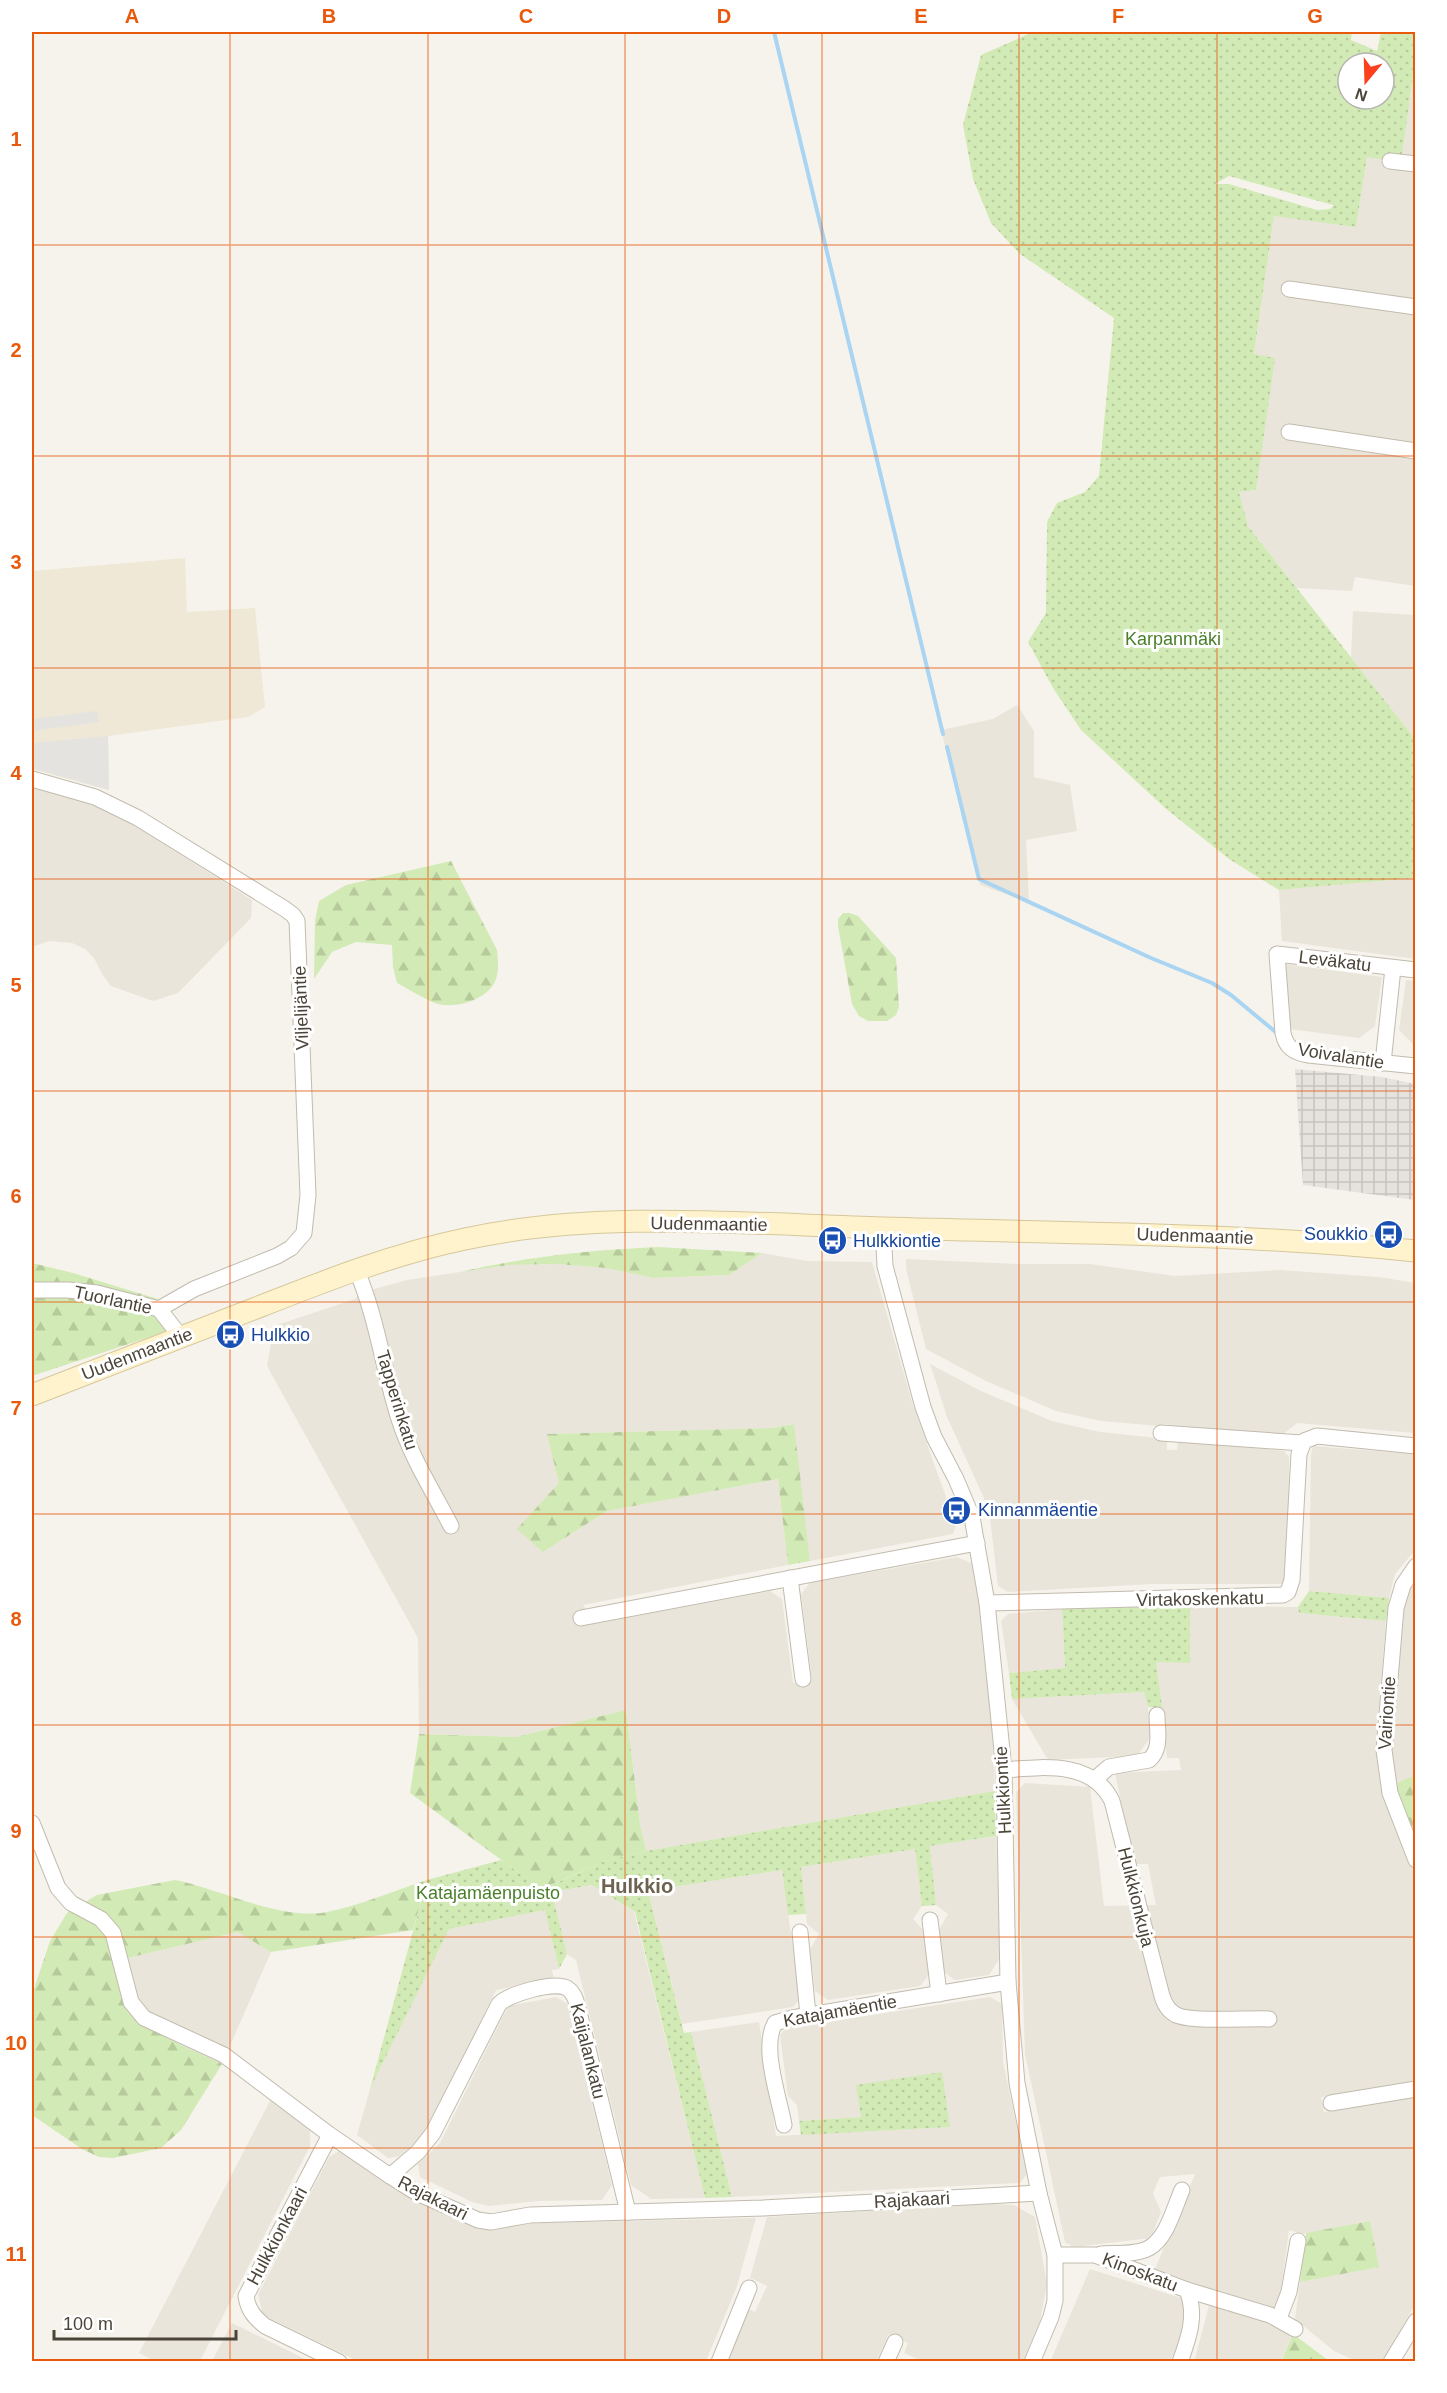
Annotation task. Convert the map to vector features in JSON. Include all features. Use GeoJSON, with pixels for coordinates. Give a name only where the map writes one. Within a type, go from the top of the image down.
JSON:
{"type":"FeatureCollection","features":[{"type":"Feature","properties":{"kind":"main road","name":"Uudenmaantie"},"geometry":{"type":"LineString","coordinates":[[32,1395],[356,1269],[465,1239],[552,1227],[664,1222],[1223,1236],[1352,1244],[1416,1251]]}},
{"type":"Feature","properties":{"kind":"street"},"geometry":{"type":"LineString","coordinates":[[1390,160],[1416,164]]}},
{"type":"Feature","properties":{"kind":"street"},"geometry":{"type":"LineString","coordinates":[[1289,289],[1416,307]]}},
{"type":"Feature","properties":{"kind":"street"},"geometry":{"type":"LineString","coordinates":[[1289,432],[1416,451]]}},
{"type":"Feature","properties":{"kind":"street","name":"Viljelijäntie"},"geometry":{"type":"LineString","coordinates":[[32,779],[95,797],[138,818],[285,909],[297,921],[308,1195],[304,1233],[291,1248],[277,1256],[194,1289],[159,1309]]}},
{"type":"Feature","properties":{"kind":"street","name":"Leväkatu"},"geometry":{"type":"LineString","coordinates":[[1277,954],[1416,970]]}},
{"type":"Feature","properties":{"kind":"street","name":"Voivalantie"},"geometry":{"type":"LineString","coordinates":[[1277,954],[1283,1033],[1288,1046],[1299,1053],[1416,1066]]}},
{"type":"Feature","properties":{"kind":"street","name":"Leväkatu"},"geometry":{"type":"LineString","coordinates":[[1383,1063],[1393,968]]}},
{"type":"Feature","properties":{"kind":"street","name":"Hulkkiontie"},"geometry":{"type":"LineString","coordinates":[[884,1228],[885,1266],[923,1407],[934,1437],[972,1516],[987,1603],[1004,1770],[1008,1982],[1017,2083],[1039,2193],[1055,2255],[1054,2301],[1051,2316],[1032,2361]]}},
{"type":"Feature","properties":{"kind":"street","name":"Tapperinkatu"},"geometry":{"type":"LineString","coordinates":[[356,1269],[367,1294],[392,1397],[405,1435],[451,1526]]}},
{"type":"Feature","properties":{"kind":"street","name":"Tuorlantie"},"geometry":{"type":"LineString","coordinates":[[32,1290],[96,1293],[159,1309],[181,1337]]}},
{"type":"Feature","properties":{"kind":"street"},"geometry":{"type":"LineString","coordinates":[[1161,1433],[1302,1443],[1310,1437],[1317,1436],[1416,1446]]}},
{"type":"Feature","properties":{"kind":"street","name":"Virtakoskenkatu"},"geometry":{"type":"LineString","coordinates":[[987,1603],[1277,1597],[1283,1595],[1288,1592],[1292,1580],[1299,1454],[1302,1443]]}},
{"type":"Feature","properties":{"kind":"street"},"geometry":{"type":"LineString","coordinates":[[581,1618],[977,1543]]}},
{"type":"Feature","properties":{"kind":"street","name":"Vairiontie"},"geometry":{"type":"LineString","coordinates":[[1416,1566],[1403,1585],[1395,1608],[1384,1750],[1390,1793],[1416,1860]]}},
{"type":"Feature","properties":{"kind":"street"},"geometry":{"type":"LineString","coordinates":[[790,1578],[803,1678]]}},
{"type":"Feature","properties":{"kind":"street"},"geometry":{"type":"LineString","coordinates":[[1004,1770],[1052,1767],[1076,1771],[1095,1779],[1109,1767],[1142,1762],[1154,1756],[1158,1744],[1157,1715]]}},
{"type":"Feature","properties":{"kind":"street","name":"Hulkkionkuja"},"geometry":{"type":"LineString","coordinates":[[1095,1779],[1102,1785],[1112,1801],[1164,2005],[1178,2016],[1187,2018],[1269,2019]]}},
{"type":"Feature","properties":{"kind":"street","name":"Rajakaari"},"geometry":{"type":"LineString","coordinates":[[32,1823],[58,1888],[71,1903],[101,1919],[113,1933],[128,1993],[136,2010],[155,2024],[224,2055],[330,2135],[390,2176],[417,2193],[465,2216],[490,2222],[530,2215],[763,2208],[1039,2193]]}},
{"type":"Feature","properties":{"kind":"street"},"geometry":{"type":"LineString","coordinates":[[930,1920],[939,1994]]}},
{"type":"Feature","properties":{"kind":"street"},"geometry":{"type":"LineString","coordinates":[[800,1932],[808,2015]]}},
{"type":"Feature","properties":{"kind":"street","name":"Katajamäentie"},"geometry":{"type":"LineString","coordinates":[[784,2125],[769,2049],[770,2031],[775,2023],[783,2019],[1008,1982]]}},
{"type":"Feature","properties":{"kind":"street","name":"Kaijalankatu"},"geometry":{"type":"LineString","coordinates":[[390,2176],[418,2152],[433,2133],[499,2004],[513,1994],[561,1986],[569,1989],[577,2004],[628,2212]]}},
{"type":"Feature","properties":{"kind":"street"},"geometry":{"type":"LineString","coordinates":[[1331,2103],[1416,2089]]}},
{"type":"Feature","properties":{"kind":"street","name":"Hulkkionkaari"},"geometry":{"type":"LineString","coordinates":[[330,2135],[246,2296],[248,2307],[255,2318],[265,2326],[339,2361]]}},
{"type":"Feature","properties":{"kind":"street"},"geometry":{"type":"LineString","coordinates":[[1095,2255],[1137,2252],[1149,2248],[1166,2227],[1182,2190]]}},
{"type":"Feature","properties":{"kind":"street"},"geometry":{"type":"LineString","coordinates":[[1279,2318],[1289,2292],[1298,2241]]}},
{"type":"Feature","properties":{"kind":"street","name":"Kinoskatu"},"geometry":{"type":"LineString","coordinates":[[1055,2255],[1095,2255],[1187,2290],[1193,2313],[1180,2361]]}},
{"type":"Feature","properties":{"kind":"street"},"geometry":{"type":"LineString","coordinates":[[719,2361],[749,2288]]}},
{"type":"Feature","properties":{"kind":"street"},"geometry":{"type":"LineString","coordinates":[[1187,2290],[1279,2318],[1295,2329]]}},
{"type":"Feature","properties":{"kind":"street"},"geometry":{"type":"LineString","coordinates":[[1391,2361],[1416,2321]]}},
{"type":"Feature","properties":{"kind":"street"},"geometry":{"type":"LineString","coordinates":[[890,2353],[904,2361]]}},
{"type":"Feature","properties":{"kind":"shaded area"},"geometry":{"type":"Polygon","coordinates":[[[1415,62],[1415,158],[1402,156],[1415,62]]]}},
{"type":"Feature","properties":{"kind":"shaded area"},"geometry":{"type":"Polygon","coordinates":[[[1367,156],[1386,160],[1415,171],[1415,301],[1285,282],[1283,294],[1415,314],[1415,444],[1286,425],[1284,437],[1415,457],[1415,586],[1355,577],[1352,591],[1297,588],[1248,526],[1239,492],[1256,490],[1274,358],[1254,355],[1274,215],[1356,227],[1367,156]]]}},
{"type":"Feature","properties":{"kind":"shaded area"},"geometry":{"type":"Polygon","coordinates":[[[185,558],[187,612],[255,608],[265,707],[248,717],[108,736],[109,790],[32,769],[32,571],[185,558]]]}},
{"type":"Feature","properties":{"kind":"shaded area"},"geometry":{"type":"Polygon","coordinates":[[[1353,611],[1415,615],[1415,739],[1351,657],[1353,611]]]}},
{"type":"Feature","properties":{"kind":"shaded area"},"geometry":{"type":"Polygon","coordinates":[[[1017,705],[1034,731],[1034,777],[1070,785],[1077,831],[1026,840],[1029,902],[980,885],[941,730],[993,719],[1017,705]]]}},
{"type":"Feature","properties":{"kind":"shaded area"},"geometry":{"type":"Polygon","coordinates":[[[97,711],[99,722],[32,731],[32,719],[97,711]]]}},
{"type":"Feature","properties":{"kind":"shaded area"},"geometry":{"type":"Polygon","coordinates":[[[108,736],[109,790],[34,769],[32,743],[108,736]]]}},
{"type":"Feature","properties":{"kind":"shaded area"},"geometry":{"type":"Polygon","coordinates":[[[32,785],[94,805],[133,824],[252,900],[251,918],[178,993],[153,1001],[111,986],[94,958],[85,949],[72,943],[49,941],[32,947],[32,785]]]}},
{"type":"Feature","properties":{"kind":"shaded area"},"geometry":{"type":"Polygon","coordinates":[[[1415,878],[1415,959],[1282,941],[1279,890],[1415,878]]]}},
{"type":"Feature","properties":{"kind":"shaded area"},"geometry":{"type":"Polygon","coordinates":[[[1284,964],[1382,977],[1375,1026],[1359,1038],[1289,1029],[1284,964]]]}},
{"type":"Feature","properties":{"kind":"shaded area"},"geometry":{"type":"Polygon","coordinates":[[[1406,980],[1415,981],[1415,1046],[1399,1030],[1406,980]]]}},
{"type":"Feature","properties":{"kind":"shaded area"},"geometry":{"type":"Polygon","coordinates":[[[1295,1069],[1382,1077],[1415,1084],[1415,1200],[1303,1185],[1295,1069]]]}},
{"type":"Feature","properties":{"kind":"shaded area"},"geometry":{"type":"Polygon","coordinates":[[[762,1253],[807,1261],[872,1262],[912,1402],[956,1525],[953,1534],[810,1561],[793,1424],[772,1428],[548,1434],[559,1483],[543,1552],[607,1511],[778,1479],[788,1565],[583,1605],[594,1624],[770,1591],[782,1599],[793,1683],[812,1680],[801,1594],[810,1583],[957,1557],[973,1564],[992,1700],[995,1791],[646,1851],[640,1824],[626,1710],[516,1737],[419,1734],[418,1638],[267,1366],[274,1326],[355,1299],[360,1293],[407,1280],[460,1272],[509,1265],[557,1264],[606,1268],[654,1278],[729,1275],[762,1253]]]}},
{"type":"Feature","properties":{"kind":"shaded area"},"geometry":{"type":"Polygon","coordinates":[[[906,1259],[1018,1264],[1090,1264],[1175,1276],[1280,1270],[1379,1277],[1415,1283],[1415,1433],[1297,1423],[1281,1436],[1162,1424],[1160,1426],[1101,1421],[1056,1411],[986,1381],[926,1349],[906,1269],[906,1259]]]}},
{"type":"Feature","properties":{"kind":"shaded area"},"geometry":{"type":"Polygon","coordinates":[[[930,1364],[981,1391],[1052,1421],[1100,1432],[1167,1439],[1167,1450],[1177,1450],[1178,1440],[1284,1451],[1289,1457],[1288,1574],[1282,1584],[1152,1584],[1008,1592],[998,1586],[989,1509],[947,1417],[930,1364]]]}},
{"type":"Feature","properties":{"kind":"shaded area"},"geometry":{"type":"Polygon","coordinates":[[[1313,1446],[1415,1454],[1415,1550],[1395,1574],[1389,1598],[1309,1591],[1313,1446]]]}},
{"type":"Feature","properties":{"kind":"shaded area"},"geometry":{"type":"Polygon","coordinates":[[[1415,1575],[1415,1775],[1395,1784],[1388,1748],[1397,1627],[1410,1581],[1415,1575]]]}},
{"type":"Feature","properties":{"kind":"shaded area"},"geometry":{"type":"Polygon","coordinates":[[[1190,1606],[1298,1607],[1299,1613],[1386,1621],[1376,1743],[1379,1777],[1415,1876],[1415,2085],[1321,2097],[1324,2112],[1415,2097],[1415,2304],[1384,2361],[1356,2361],[1334,2351],[1295,2319],[1300,2282],[1378,2267],[1370,2221],[1303,2234],[1289,2230],[1279,2304],[1273,2308],[1155,2269],[1195,2174],[1160,2177],[1153,2193],[1161,2212],[1151,2238],[1074,2247],[1065,2242],[1025,2054],[1016,1792],[1025,1783],[1090,1787],[1104,1906],[1156,1905],[1148,1864],[1134,1864],[1115,1773],[1181,1770],[1179,1758],[1167,1758],[1156,1662],[1190,1662],[1190,1606]]]}},
{"type":"Feature","properties":{"kind":"shaded area"},"geometry":{"type":"Polygon","coordinates":[[[1062,1609],[1065,1669],[1009,1673],[1001,1621],[1008,1614],[1062,1609]]]}},
{"type":"Feature","properties":{"kind":"shaded area"},"geometry":{"type":"Polygon","coordinates":[[[1144,1692],[1148,1707],[1150,1738],[1137,1756],[1048,1760],[1012,1699],[1144,1692]]]}},
{"type":"Feature","properties":{"kind":"shaded area"},"geometry":{"type":"Polygon","coordinates":[[[996,1836],[1001,1956],[989,1975],[955,1980],[943,1971],[939,1930],[948,1914],[936,1905],[930,1846],[996,1836]]]}},
{"type":"Feature","properties":{"kind":"shaded area"},"geometry":{"type":"Polygon","coordinates":[[[915,1849],[922,1906],[913,1919],[925,1932],[930,1973],[920,1986],[828,2000],[815,1991],[810,1949],[819,1934],[807,1924],[801,1867],[915,1849]]]}},
{"type":"Feature","properties":{"kind":"shaded area"},"geometry":{"type":"Polygon","coordinates":[[[782,1870],[800,1999],[793,2007],[682,2024],[648,1891],[782,1870]]]}},
{"type":"Feature","properties":{"kind":"shaded area"},"geometry":{"type":"Polygon","coordinates":[[[592,1885],[634,1912],[705,2198],[651,2199],[631,2185],[576,1960],[567,1954],[552,1892],[592,1885]]]}},
{"type":"Feature","properties":{"kind":"shaded area"},"geometry":{"type":"Polygon","coordinates":[[[545,1910],[559,1969],[552,1970],[554,1979],[496,1990],[426,2133],[399,2156],[388,2158],[357,2135],[370,2089],[449,1929],[545,1910]]]}},
{"type":"Feature","properties":{"kind":"shaded area"},"geometry":{"type":"Polygon","coordinates":[[[239,1932],[271,1952],[222,2064],[149,2028],[132,2016],[125,2000],[115,1961],[239,1932]]]}},
{"type":"Feature","properties":{"kind":"shaded area"},"geometry":{"type":"Polygon","coordinates":[[[556,1997],[568,2004],[612,2185],[602,2200],[539,2201],[489,2206],[472,2202],[420,2177],[418,2164],[440,2143],[508,2006],[556,1997]]]}},
{"type":"Feature","properties":{"kind":"shaded area"},"geometry":{"type":"Polygon","coordinates":[[[990,1997],[1002,2004],[1003,2062],[1027,2174],[1020,2183],[732,2197],[691,2032],[759,2022],[776,2136],[949,2127],[861,2117],[799,2121],[797,2105],[788,2096],[780,2035],[786,2028],[990,1997]]]}},
{"type":"Feature","properties":{"kind":"shaded area"},"geometry":{"type":"Polygon","coordinates":[[[271,2099],[310,2128],[310,2146],[200,2361],[155,2361],[139,2353],[271,2099]]]}},
{"type":"Feature","properties":{"kind":"shaded area"},"geometry":{"type":"Polygon","coordinates":[[[341,2150],[392,2186],[436,2210],[465,2223],[485,2228],[541,2223],[756,2218],[736,2289],[706,2361],[358,2361],[263,2315],[258,2295],[329,2157],[341,2150]]]}},
{"type":"Feature","properties":{"kind":"shaded area"},"geometry":{"type":"Polygon","coordinates":[[[993,2204],[1014,2205],[1035,2217],[1047,2284],[1040,2321],[1023,2361],[922,2361],[904,2353],[908,2343],[889,2334],[876,2361],[725,2362],[748,2309],[755,2312],[767,2286],[750,2278],[767,2217],[993,2204]]]}},
{"type":"Feature","properties":{"kind":"shaded area"},"geometry":{"type":"Polygon","coordinates":[[[1090,2269],[1181,2298],[1187,2312],[1178,2344],[1170,2361],[1050,2362],[1090,2269]]]}},
{"type":"Feature","properties":{"kind":"shaded area"},"geometry":{"type":"Polygon","coordinates":[[[1210,2302],[1288,2330],[1293,2334],[1281,2361],[1194,2362],[1210,2302]]]}},
{"type":"Feature","properties":{"kind":"shaded area"},"geometry":{"type":"Polygon","coordinates":[[[232,2323],[309,2361],[212,2361],[232,2323]]]}},
{"type":"Feature","properties":{"kind":"green space","name":"Karpanmäki"},"geometry":{"type":"Polygon","coordinates":[[[1033,32],[1352,32],[1351,40],[1377,51],[1381,32],[1415,32],[1415,62],[1402,156],[1387,154],[1386,160],[1367,157],[1356,227],[1274,216],[1254,354],[1275,358],[1256,490],[1239,492],[1248,526],[1415,739],[1415,878],[1279,890],[1229,859],[1165,808],[1081,730],[1053,688],[1028,642],[1046,613],[1047,522],[1057,503],[1085,492],[1099,476],[1114,318],[1020,254],[991,223],[973,179],[963,125],[981,55],[1033,32]],[[1229,176],[1215,184],[1229,184],[1317,210],[1330,209],[1333,205],[1229,176]]]}},
{"type":"Feature","properties":{"kind":"green space"},"geometry":{"type":"Polygon","coordinates":[[[451,861],[497,950],[497,976],[486,993],[461,1004],[435,1003],[397,983],[393,967],[392,945],[356,942],[332,952],[314,979],[315,921],[319,901],[346,885],[451,861]]]}},
{"type":"Feature","properties":{"kind":"green space"},"geometry":{"type":"Polygon","coordinates":[[[843,913],[858,916],[896,958],[899,1007],[896,1015],[887,1021],[868,1021],[859,1016],[852,1004],[838,926],[838,919],[843,913]]]}},
{"type":"Feature","properties":{"kind":"green space"},"geometry":{"type":"Polygon","coordinates":[[[658,1247],[762,1253],[729,1275],[654,1278],[606,1268],[557,1264],[509,1265],[460,1272],[558,1255],[658,1247]]]}},
{"type":"Feature","properties":{"kind":"green space"},"geometry":{"type":"Polygon","coordinates":[[[32,1263],[171,1303],[159,1309],[174,1329],[32,1376],[32,1263]]]}},
{"type":"Feature","properties":{"kind":"green space"},"geometry":{"type":"Polygon","coordinates":[[[794,1424],[810,1561],[788,1565],[778,1479],[607,1511],[543,1552],[517,1529],[559,1483],[547,1434],[772,1428],[794,1424]]]}},
{"type":"Feature","properties":{"kind":"green space"},"geometry":{"type":"Polygon","coordinates":[[[1309,1591],[1389,1598],[1386,1621],[1299,1613],[1298,1607],[1309,1591]]]}},
{"type":"Feature","properties":{"kind":"green space"},"geometry":{"type":"Polygon","coordinates":[[[1190,1606],[1190,1663],[1156,1662],[1162,1707],[1148,1707],[1144,1692],[1012,1699],[1009,1673],[1065,1668],[1062,1609],[1190,1606]]]}},
{"type":"Feature","properties":{"kind":"green space"},"geometry":{"type":"Polygon","coordinates":[[[626,1710],[640,1824],[646,1851],[606,1861],[541,1889],[410,1793],[419,1734],[516,1737],[626,1710]]]}},
{"type":"Feature","properties":{"kind":"green space"},"geometry":{"type":"Polygon","coordinates":[[[1415,1775],[1415,1848],[1395,1784],[1415,1775]]]}},
{"type":"Feature","properties":{"kind":"green space","name":"Katajamäenpuisto"},"geometry":{"type":"Polygon","coordinates":[[[995,1791],[996,1836],[930,1846],[936,1905],[922,1906],[915,1849],[801,1867],[806,1914],[788,1915],[782,1870],[648,1891],[684,2033],[691,2032],[732,2197],[705,2198],[635,1912],[592,1885],[552,1892],[567,1954],[559,1969],[545,1910],[449,1929],[370,2089],[427,1880],[501,1860],[542,1889],[606,1861],[646,1851],[995,1791]]]}},
{"type":"Feature","properties":{"kind":"green space"},"geometry":{"type":"Polygon","coordinates":[[[175,1880],[270,1908],[309,1914],[351,1906],[427,1880],[413,1930],[271,1952],[238,1932],[115,1961],[125,2002],[138,2020],[160,2034],[222,2064],[181,2130],[161,2148],[113,2158],[99,2157],[82,2149],[32,2115],[32,1995],[50,1941],[67,1913],[97,1895],[175,1880]]]}},
{"type":"Feature","properties":{"kind":"green space"},"geometry":{"type":"Polygon","coordinates":[[[942,2072],[950,2127],[801,2135],[799,2121],[861,2117],[856,2085],[942,2072]]]}},
{"type":"Feature","properties":{"kind":"green space"},"geometry":{"type":"Polygon","coordinates":[[[1370,2221],[1379,2267],[1300,2282],[1306,2233],[1370,2221]]]}},
{"type":"Feature","properties":{"kind":"green space"},"geometry":{"type":"Polygon","coordinates":[[[1293,2334],[1328,2360],[1331,2361],[1281,2362],[1293,2334]]]}},
{"type":"Feature","properties":{"kind":"waterway"},"geometry":{"type":"LineString","coordinates":[[774,32],[943,734]]}},
{"type":"Feature","properties":{"kind":"waterway"},"geometry":{"type":"LineString","coordinates":[[947,747],[979,879],[1151,958],[1212,983],[1231,995],[1278,1034]]}},
{"type":"Feature","properties":{"kind":"place","name":"Soukkio"},"geometry":{"type":"Point","coordinates":[1389,1234]}},
{"type":"Feature","properties":{"kind":"place","name":"Hulkkiontie"},"geometry":{"type":"Point","coordinates":[832,1241]}},
{"type":"Feature","properties":{"kind":"place","name":"Hulkkio"},"geometry":{"type":"Point","coordinates":[230,1335]}},
{"type":"Feature","properties":{"kind":"place","name":"Kinnanmäentie"},"geometry":{"type":"Point","coordinates":[957,1510]}},
{"type":"Feature","properties":{"kind":"district","name":"Hulkkio"},"geometry":{"type":"Point","coordinates":[637,1886]}}]}
